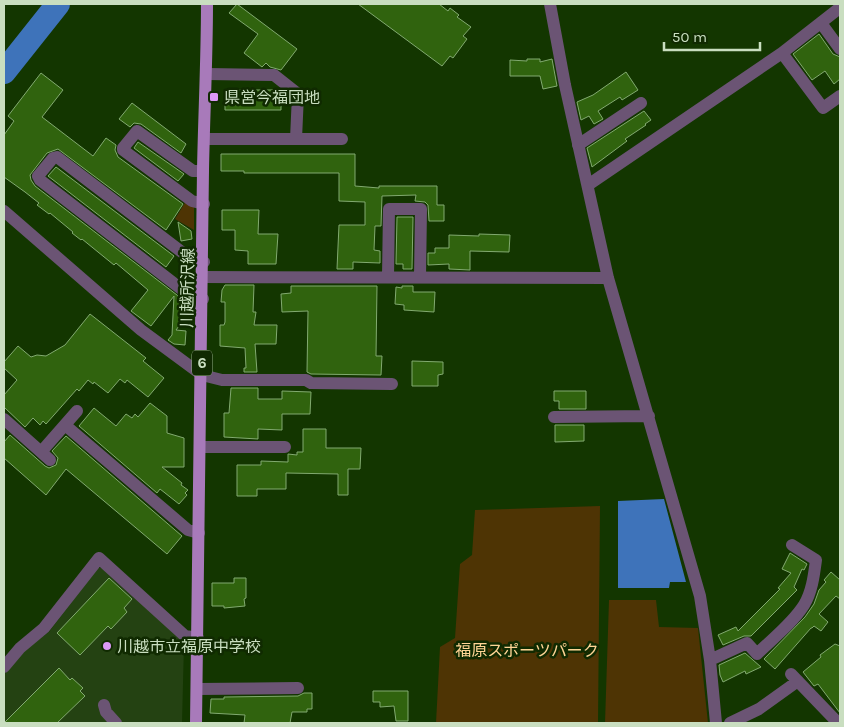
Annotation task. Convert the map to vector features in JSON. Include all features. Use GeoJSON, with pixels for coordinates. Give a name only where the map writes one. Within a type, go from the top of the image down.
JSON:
{"type":"FeatureCollection","features":[{"type":"Feature","properties":{"kind":"main road","name":"川越所沢線"},"geometry":{"type":"LineString","coordinates":[[196,723],[207,4]]}},
{"type":"Feature","properties":{"kind":"street"},"geometry":{"type":"LineString","coordinates":[[551,4],[565,85],[608,278],[700,596],[710,660],[716,723]]}},
{"type":"Feature","properties":{"kind":"street"},"geometry":{"type":"LineString","coordinates":[[588,185],[782,53],[837,10]]}},
{"type":"Feature","properties":{"kind":"street"},"geometry":{"type":"LineString","coordinates":[[822,23],[840,48]]}},
{"type":"Feature","properties":{"kind":"street"},"geometry":{"type":"LineString","coordinates":[[782,53],[823,108],[840,96]]}},
{"type":"Feature","properties":{"kind":"street"},"geometry":{"type":"LineString","coordinates":[[207,74],[274,75],[298,94],[296,139]]}},
{"type":"Feature","properties":{"kind":"street"},"geometry":{"type":"LineString","coordinates":[[578,145],[641,103]]}},
{"type":"Feature","properties":{"kind":"street"},"geometry":{"type":"LineString","coordinates":[[203,171],[193,171],[137,131],[123,148],[123,150],[192,201],[204,204]]}},
{"type":"Feature","properties":{"kind":"street"},"geometry":{"type":"LineString","coordinates":[[204,139],[342,139]]}},
{"type":"Feature","properties":{"kind":"street"},"geometry":{"type":"LineString","coordinates":[[203,299],[194,298],[189,295],[40,180],[38,176],[53,158],[57,157],[191,259],[204,262]]}},
{"type":"Feature","properties":{"kind":"street"},"geometry":{"type":"LineString","coordinates":[[388,277],[389,209],[421,209],[420,277]]}},
{"type":"Feature","properties":{"kind":"street"},"geometry":{"type":"LineString","coordinates":[[4,211],[141,330],[202,375],[222,380],[306,380],[311,383],[392,384]]}},
{"type":"Feature","properties":{"kind":"street"},"geometry":{"type":"LineString","coordinates":[[203,277],[608,278]]}},
{"type":"Feature","properties":{"kind":"street"},"geometry":{"type":"LineString","coordinates":[[4,419],[46,456],[65,425],[77,411]]}},
{"type":"Feature","properties":{"kind":"street"},"geometry":{"type":"LineString","coordinates":[[554,417],[649,416]]}},
{"type":"Feature","properties":{"kind":"street"},"geometry":{"type":"LineString","coordinates":[[65,425],[188,530],[199,534]]}},
{"type":"Feature","properties":{"kind":"street"},"geometry":{"type":"LineString","coordinates":[[201,447],[285,447]]}},
{"type":"Feature","properties":{"kind":"street"},"geometry":{"type":"LineString","coordinates":[[710,660],[747,643],[757,654],[804,605],[812,586],[816,560],[792,545]]}},
{"type":"Feature","properties":{"kind":"street"},"geometry":{"type":"LineString","coordinates":[[4,667],[20,648],[44,628],[99,558],[185,636],[198,638]]}},
{"type":"Feature","properties":{"kind":"street"},"geometry":{"type":"LineString","coordinates":[[730,723],[759,709],[794,677],[838,723]]}},
{"type":"Feature","properties":{"kind":"street"},"geometry":{"type":"LineString","coordinates":[[197,689],[298,688]]}},
{"type":"Feature","properties":{"kind":"street"},"geometry":{"type":"LineString","coordinates":[[104,705],[106,712],[116,723]]}},
{"type":"Feature","properties":{"kind":"shaded area","name":"川越市立福原中学校"},"geometry":{"type":"Polygon","coordinates":[[[98,568],[104,568],[184,643],[182,723],[4,723],[4,674],[25,650],[49,632],[98,568]]]}},
{"type":"Feature","properties":{"kind":"green space"},"geometry":{"type":"Polygon","coordinates":[[[186,201],[194,207],[194,230],[175,219],[186,201]]]}},
{"type":"Feature","properties":{"kind":"green space","name":"福原スポーツパーク"},"geometry":{"type":"Polygon","coordinates":[[[600,506],[598,723],[436,723],[440,647],[455,638],[460,564],[472,555],[475,510],[600,506]]]}},
{"type":"Feature","properties":{"kind":"green space"},"geometry":{"type":"Polygon","coordinates":[[[609,600],[656,600],[659,627],[698,628],[708,723],[605,723],[609,600]]]}},
{"type":"Feature","properties":{"kind":"water"},"geometry":{"type":"Polygon","coordinates":[[[664,499],[686,582],[670,582],[669,588],[618,588],[618,501],[664,499]]]}},
{"type":"Feature","properties":{"kind":"building"},"geometry":{"type":"Polygon","coordinates":[[[237,4],[297,49],[281,70],[270,67],[266,63],[262,67],[244,53],[258,34],[229,13],[237,4]]]}},
{"type":"Feature","properties":{"kind":"building"},"geometry":{"type":"Polygon","coordinates":[[[358,4],[439,4],[448,11],[450,8],[459,15],[457,17],[471,27],[463,36],[467,39],[453,58],[450,56],[442,66],[358,4]]]}},
{"type":"Feature","properties":{"kind":"building"},"geometry":{"type":"Polygon","coordinates":[[[819,34],[833,54],[840,57],[840,79],[834,84],[825,71],[812,80],[793,54],[819,34]]]}},
{"type":"Feature","properties":{"kind":"building"},"geometry":{"type":"Polygon","coordinates":[[[527,59],[540,59],[540,62],[552,59],[557,86],[543,89],[540,76],[510,76],[510,60],[527,61],[527,59]]]}},
{"type":"Feature","properties":{"kind":"building"},"geometry":{"type":"Polygon","coordinates":[[[626,72],[638,90],[622,100],[620,97],[598,111],[603,119],[594,124],[589,116],[581,120],[577,102],[593,95],[626,72]]]}},
{"type":"Feature","properties":{"kind":"building"},"geometry":{"type":"Polygon","coordinates":[[[41,73],[63,90],[42,117],[93,156],[106,138],[116,145],[115,150],[118,157],[183,204],[166,230],[58,149],[47,153],[30,175],[35,186],[190,305],[185,311],[188,314],[176,330],[186,331],[185,345],[174,344],[168,340],[172,335],[174,296],[151,326],[131,311],[148,290],[116,263],[114,265],[72,233],[50,213],[37,205],[39,203],[4,177],[4,135],[14,121],[8,116],[41,73]]]}},
{"type":"Feature","properties":{"kind":"building"},"geometry":{"type":"Polygon","coordinates":[[[225,90],[279,90],[281,91],[281,110],[225,110],[225,90]]]}},
{"type":"Feature","properties":{"kind":"building"},"geometry":{"type":"Polygon","coordinates":[[[132,103],[186,144],[181,153],[141,124],[134,123],[130,127],[119,119],[132,103]]]}},
{"type":"Feature","properties":{"kind":"building"},"geometry":{"type":"Polygon","coordinates":[[[644,111],[651,120],[592,167],[587,148],[644,111]]]}},
{"type":"Feature","properties":{"kind":"building"},"geometry":{"type":"Polygon","coordinates":[[[138,142],[184,174],[178,181],[134,148],[138,142]]]}},
{"type":"Feature","properties":{"kind":"building"},"geometry":{"type":"Polygon","coordinates":[[[221,154],[355,154],[355,186],[379,188],[379,186],[437,186],[437,205],[444,205],[444,221],[429,221],[428,205],[425,202],[415,201],[416,195],[382,196],[381,226],[375,226],[374,250],[380,251],[380,263],[353,262],[353,269],[337,269],[339,225],[365,225],[365,202],[339,201],[339,173],[244,173],[244,171],[221,171],[221,154]]]}},
{"type":"Feature","properties":{"kind":"building"},"geometry":{"type":"Polygon","coordinates":[[[56,167],[174,256],[166,267],[48,176],[56,167]]]}},
{"type":"Feature","properties":{"kind":"building"},"geometry":{"type":"Polygon","coordinates":[[[222,210],[259,210],[258,234],[278,234],[276,264],[248,264],[248,251],[235,250],[235,230],[222,230],[222,210]]]}},
{"type":"Feature","properties":{"kind":"building"},"geometry":{"type":"Polygon","coordinates":[[[397,217],[413,217],[412,269],[403,269],[403,264],[396,264],[397,217]]]}},
{"type":"Feature","properties":{"kind":"building"},"geometry":{"type":"Polygon","coordinates":[[[178,222],[191,231],[192,239],[181,241],[178,222]]]}},
{"type":"Feature","properties":{"kind":"building"},"geometry":{"type":"Polygon","coordinates":[[[479,234],[510,235],[509,252],[470,251],[470,270],[449,269],[449,264],[428,265],[428,253],[435,253],[435,248],[449,248],[449,235],[479,236],[479,234]]]}},
{"type":"Feature","properties":{"kind":"building"},"geometry":{"type":"Polygon","coordinates":[[[225,285],[254,285],[253,312],[256,312],[254,325],[277,325],[276,344],[255,344],[257,372],[244,372],[244,368],[246,368],[245,348],[220,346],[220,325],[224,325],[225,322],[225,302],[221,302],[222,290],[225,285]]]}},
{"type":"Feature","properties":{"kind":"building"},"geometry":{"type":"Polygon","coordinates":[[[291,286],[377,286],[376,356],[382,356],[381,375],[311,374],[307,372],[308,311],[282,312],[281,294],[291,293],[291,286]]]}},
{"type":"Feature","properties":{"kind":"building"},"geometry":{"type":"Polygon","coordinates":[[[402,286],[413,286],[413,292],[435,292],[434,312],[404,310],[404,305],[395,304],[396,287],[402,288],[402,286]]]}},
{"type":"Feature","properties":{"kind":"building"},"geometry":{"type":"Polygon","coordinates":[[[90,314],[146,358],[143,361],[164,378],[148,397],[127,380],[125,383],[120,379],[108,393],[94,382],[93,384],[88,380],[79,391],[77,389],[46,424],[43,421],[40,425],[33,418],[25,427],[4,407],[4,395],[17,380],[4,368],[4,362],[18,346],[31,357],[37,355],[46,356],[65,345],[90,314]]]}},
{"type":"Feature","properties":{"kind":"building"},"geometry":{"type":"Polygon","coordinates":[[[412,361],[443,362],[443,374],[438,375],[438,386],[412,386],[412,361]]]}},
{"type":"Feature","properties":{"kind":"building"},"geometry":{"type":"Polygon","coordinates":[[[231,388],[258,388],[258,399],[282,399],[282,391],[311,392],[310,414],[282,414],[282,430],[258,429],[258,439],[224,437],[224,413],[229,413],[231,388]]]}},
{"type":"Feature","properties":{"kind":"building"},"geometry":{"type":"Polygon","coordinates":[[[554,391],[586,391],[586,409],[559,409],[559,401],[554,401],[554,391]]]}},
{"type":"Feature","properties":{"kind":"building"},"geometry":{"type":"Polygon","coordinates":[[[150,403],[167,416],[167,433],[184,438],[184,467],[162,467],[188,490],[185,493],[187,495],[179,504],[160,489],[157,493],[79,426],[94,408],[116,426],[126,414],[132,418],[135,414],[138,417],[150,403]]]}},
{"type":"Feature","properties":{"kind":"building"},"geometry":{"type":"Polygon","coordinates":[[[555,425],[584,425],[584,441],[555,442],[555,425]]]}},
{"type":"Feature","properties":{"kind":"building"},"geometry":{"type":"Polygon","coordinates":[[[303,429],[326,429],[326,448],[361,448],[360,469],[348,469],[348,495],[338,495],[338,474],[286,473],[286,489],[257,489],[257,496],[237,496],[237,465],[261,465],[261,461],[288,462],[288,454],[297,455],[297,452],[303,452],[303,429]]]}},
{"type":"Feature","properties":{"kind":"building"},"geometry":{"type":"Polygon","coordinates":[[[10,435],[49,468],[56,465],[58,458],[52,451],[66,436],[182,536],[167,554],[66,469],[46,495],[4,458],[4,442],[10,435]]]}},
{"type":"Feature","properties":{"kind":"building"},"geometry":{"type":"Polygon","coordinates":[[[790,553],[807,564],[804,570],[802,569],[794,587],[797,590],[751,636],[744,636],[723,645],[718,635],[736,627],[738,631],[780,589],[778,588],[791,573],[782,569],[790,553]]]}},
{"type":"Feature","properties":{"kind":"building"},"geometry":{"type":"Polygon","coordinates":[[[831,572],[840,580],[840,599],[836,596],[819,614],[828,622],[821,631],[814,626],[811,628],[775,669],[764,659],[805,617],[814,604],[819,590],[826,582],[824,580],[831,572]]]}},
{"type":"Feature","properties":{"kind":"building"},"geometry":{"type":"Polygon","coordinates":[[[109,578],[132,599],[124,608],[127,612],[111,629],[108,626],[80,655],[57,633],[109,578]]]}},
{"type":"Feature","properties":{"kind":"building"},"geometry":{"type":"Polygon","coordinates":[[[234,578],[246,578],[245,606],[224,608],[224,606],[212,606],[212,583],[234,583],[234,578]]]}},
{"type":"Feature","properties":{"kind":"building"},"geometry":{"type":"Polygon","coordinates":[[[835,644],[840,646],[840,713],[818,684],[814,686],[803,672],[821,657],[820,655],[835,644]]]}},
{"type":"Feature","properties":{"kind":"building"},"geometry":{"type":"Polygon","coordinates":[[[745,653],[761,667],[746,674],[745,671],[723,682],[719,665],[745,653]]]}},
{"type":"Feature","properties":{"kind":"building"},"geometry":{"type":"Polygon","coordinates":[[[59,668],[70,680],[72,678],[83,688],[80,691],[85,696],[57,723],[4,723],[59,668]]]}},
{"type":"Feature","properties":{"kind":"building"},"geometry":{"type":"Polygon","coordinates":[[[373,691],[408,691],[408,721],[396,721],[394,706],[380,707],[380,702],[373,702],[373,691]]]}},
{"type":"Feature","properties":{"kind":"building"},"geometry":{"type":"Polygon","coordinates":[[[304,693],[312,693],[312,709],[307,709],[307,712],[292,712],[290,723],[244,723],[245,715],[210,713],[211,699],[224,699],[224,697],[298,696],[304,693]]]}},
{"type":"Feature","properties":{"kind":"waterway"},"geometry":{"type":"LineString","coordinates":[[4,72],[58,4]]}},
{"type":"Feature","properties":{"kind":"place","name":"県営今福団地"},"geometry":{"type":"Point","coordinates":[214,97]}},
{"type":"Feature","properties":{"kind":"place","name":"川越市立福原中学校"},"geometry":{"type":"Point","coordinates":[107,646]}}]}
